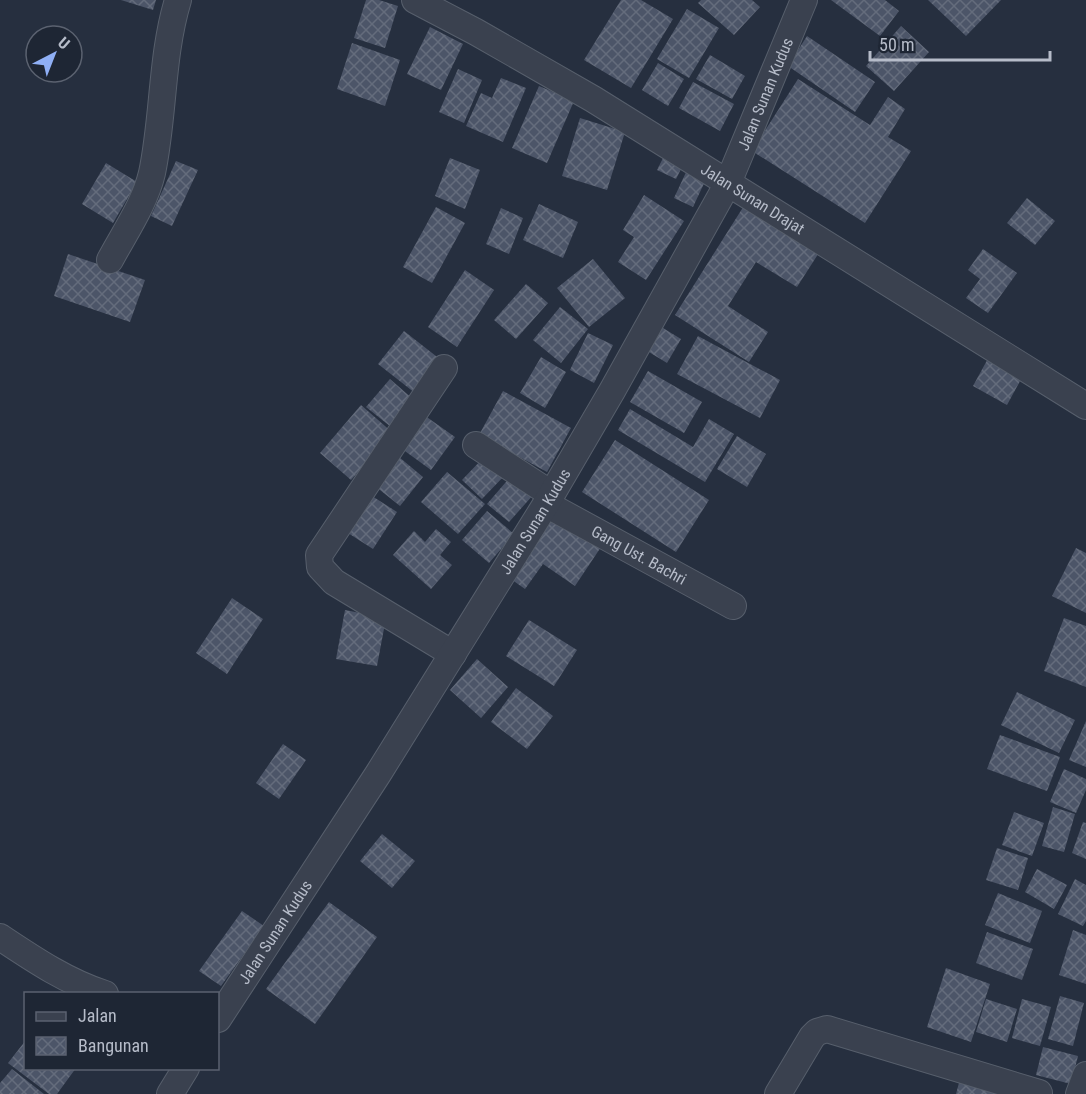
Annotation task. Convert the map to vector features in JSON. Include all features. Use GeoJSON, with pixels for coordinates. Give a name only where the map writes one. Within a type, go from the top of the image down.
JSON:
{"type":"FeatureCollection","features":[{"type":"Feature","properties":{"kind":"street"},"geometry":{"type":"LineString","coordinates":[[110,260],[142,201],[152,174],[167,50],[178,0]]}},
{"type":"Feature","properties":{"kind":"street","name":"Jalan Sunan Drajat"},"geometry":{"type":"LineString","coordinates":[[414,0],[476,32],[593,99],[1086,406]]}},
{"type":"Feature","properties":{"kind":"street","name":"Jalan Sunan Kudus"},"geometry":{"type":"LineString","coordinates":[[219,1017],[378,774],[549,499],[612,392],[728,183],[804,0]]}},
{"type":"Feature","properties":{"kind":"street"},"geometry":{"type":"LineString","coordinates":[[444,368],[319,555],[320,567],[334,582],[453,654]]}},
{"type":"Feature","properties":{"kind":"street","name":"Gang Ust. Bachri"},"geometry":{"type":"LineString","coordinates":[[476,445],[549,499],[733,606]]}},
{"type":"Feature","properties":{"kind":"street"},"geometry":{"type":"LineString","coordinates":[[0,937],[33,959],[84,987],[102,992]]}},
{"type":"Feature","properties":{"kind":"street"},"geometry":{"type":"LineString","coordinates":[[778,1094],[812,1037],[817,1032],[827,1029],[1039,1094]]}},
{"type":"Feature","properties":{"kind":"street"},"geometry":{"type":"LineString","coordinates":[[170,1094],[185,1070]]}},
{"type":"Feature","properties":{"kind":"street"},"geometry":{"type":"LineString","coordinates":[[1079,1094],[1086,1075]]}},
{"type":"Feature","properties":{"kind":"building"},"geometry":{"type":"Polygon","coordinates":[[[121,0],[156,0],[153,10],[121,0]]]}},
{"type":"Feature","properties":{"kind":"building"},"geometry":{"type":"Polygon","coordinates":[[[366,0],[379,0],[398,6],[385,48],[354,38],[366,0]]]}},
{"type":"Feature","properties":{"kind":"building"},"geometry":{"type":"Polygon","coordinates":[[[621,0],[641,0],[673,19],[631,88],[584,60],[621,0]]]}},
{"type":"Feature","properties":{"kind":"building"},"geometry":{"type":"Polygon","coordinates":[[[701,0],[752,0],[760,7],[734,35],[698,3],[701,0]]]}},
{"type":"Feature","properties":{"kind":"building"},"geometry":{"type":"Polygon","coordinates":[[[831,0],[885,0],[899,11],[880,36],[831,0]]]}},
{"type":"Feature","properties":{"kind":"building"},"geometry":{"type":"Polygon","coordinates":[[[928,0],[1001,0],[966,36],[928,0]]]}},
{"type":"Feature","properties":{"kind":"building"},"geometry":{"type":"Polygon","coordinates":[[[687,9],[719,28],[689,78],[657,59],[687,9]]]}},
{"type":"Feature","properties":{"kind":"building"},"geometry":{"type":"Polygon","coordinates":[[[901,26],[929,52],[894,91],[866,66],[901,26]]]}},
{"type":"Feature","properties":{"kind":"building"},"geometry":{"type":"Polygon","coordinates":[[[430,27],[463,44],[441,90],[407,74],[430,27]]]}},
{"type":"Feature","properties":{"kind":"building"},"geometry":{"type":"Polygon","coordinates":[[[807,36],[875,82],[855,112],[788,66],[807,36]]]}},
{"type":"Feature","properties":{"kind":"building"},"geometry":{"type":"Polygon","coordinates":[[[352,43],[400,60],[385,106],[337,89],[352,43]]]}},
{"type":"Feature","properties":{"kind":"building"},"geometry":{"type":"Polygon","coordinates":[[[710,55],[745,76],[732,99],[696,79],[710,55]]]}},
{"type":"Feature","properties":{"kind":"building"},"geometry":{"type":"Polygon","coordinates":[[[658,63],[684,79],[668,106],[642,90],[658,63]]]}},
{"type":"Feature","properties":{"kind":"building"},"geometry":{"type":"Polygon","coordinates":[[[458,69],[482,80],[464,123],[439,112],[458,69]]]}},
{"type":"Feature","properties":{"kind":"building"},"geometry":{"type":"Polygon","coordinates":[[[501,78],[526,88],[503,142],[466,126],[481,93],[492,98],[501,78]]]}},
{"type":"Feature","properties":{"kind":"building"},"geometry":{"type":"Polygon","coordinates":[[[798,79],[870,125],[888,97],[905,109],[888,137],[911,151],[865,223],[752,151],[798,79]]]}},
{"type":"Feature","properties":{"kind":"building"},"geometry":{"type":"Polygon","coordinates":[[[693,82],[734,104],[720,131],[679,108],[693,82]]]}},
{"type":"Feature","properties":{"kind":"building"},"geometry":{"type":"Polygon","coordinates":[[[539,86],[574,101],[547,163],[512,148],[539,86]]]}},
{"type":"Feature","properties":{"kind":"building"},"geometry":{"type":"Polygon","coordinates":[[[580,118],[625,132],[607,190],[562,176],[580,118]]]}},
{"type":"Feature","properties":{"kind":"building"},"geometry":{"type":"Polygon","coordinates":[[[450,158],[480,170],[465,209],[435,196],[450,158]]]}},
{"type":"Feature","properties":{"kind":"building"},"geometry":{"type":"Polygon","coordinates":[[[663,158],[682,167],[676,179],[657,170],[663,158]]]}},
{"type":"Feature","properties":{"kind":"building"},"geometry":{"type":"Polygon","coordinates":[[[176,161],[198,170],[172,226],[151,216],[176,161]]]}},
{"type":"Feature","properties":{"kind":"building"},"geometry":{"type":"Polygon","coordinates":[[[106,163],[137,182],[113,223],[82,204],[106,163]]]}},
{"type":"Feature","properties":{"kind":"building"},"geometry":{"type":"Polygon","coordinates":[[[688,168],[707,177],[693,207],[674,198],[688,168]]]}},
{"type":"Feature","properties":{"kind":"building"},"geometry":{"type":"Polygon","coordinates":[[[644,195],[684,221],[646,280],[618,262],[634,237],[623,230],[644,195]]]}},
{"type":"Feature","properties":{"kind":"building"},"geometry":{"type":"Polygon","coordinates":[[[1027,198],[1055,221],[1035,245],[1007,223],[1027,198]]]}},
{"type":"Feature","properties":{"kind":"building"},"geometry":{"type":"Polygon","coordinates":[[[747,201],[822,248],[797,287],[756,262],[728,306],[768,332],[749,362],[675,315],[747,201]]]}},
{"type":"Feature","properties":{"kind":"building"},"geometry":{"type":"Polygon","coordinates":[[[539,204],[578,222],[563,258],[523,240],[539,204]]]}},
{"type":"Feature","properties":{"kind":"building"},"geometry":{"type":"Polygon","coordinates":[[[436,207],[465,223],[432,283],[403,267],[436,207]]]}},
{"type":"Feature","properties":{"kind":"building"},"geometry":{"type":"Polygon","coordinates":[[[501,208],[523,218],[509,254],[486,244],[501,208]]]}},
{"type":"Feature","properties":{"kind":"building"},"geometry":{"type":"Polygon","coordinates":[[[983,249],[1017,273],[988,313],[966,298],[980,279],[968,270],[983,249]]]}},
{"type":"Feature","properties":{"kind":"building"},"geometry":{"type":"Polygon","coordinates":[[[68,254],[145,280],[130,322],[54,296],[68,254]]]}},
{"type":"Feature","properties":{"kind":"building"},"geometry":{"type":"Polygon","coordinates":[[[593,259],[625,298],[589,327],[557,288],[593,259]]]}},
{"type":"Feature","properties":{"kind":"building"},"geometry":{"type":"Polygon","coordinates":[[[465,270],[494,290],[457,347],[428,327],[465,270]]]}},
{"type":"Feature","properties":{"kind":"building"},"geometry":{"type":"Polygon","coordinates":[[[526,284],[548,303],[516,339],[494,320],[526,284]]]}},
{"type":"Feature","properties":{"kind":"building"},"geometry":{"type":"Polygon","coordinates":[[[560,307],[588,329],[561,363],[533,340],[560,307]]]}},
{"type":"Feature","properties":{"kind":"building"},"geometry":{"type":"Polygon","coordinates":[[[658,325],[681,339],[667,363],[644,349],[658,325]]]}},
{"type":"Feature","properties":{"kind":"building"},"geometry":{"type":"Polygon","coordinates":[[[404,331],[441,360],[415,393],[378,364],[404,331]]]}},
{"type":"Feature","properties":{"kind":"building"},"geometry":{"type":"Polygon","coordinates":[[[588,333],[613,345],[594,383],[570,370],[588,333]]]}},
{"type":"Feature","properties":{"kind":"building"},"geometry":{"type":"Polygon","coordinates":[[[698,336],[780,380],[760,418],[677,374],[698,336]]]}},
{"type":"Feature","properties":{"kind":"building"},"geometry":{"type":"Polygon","coordinates":[[[991,353],[1025,372],[1007,405],[973,386],[991,353]]]}},
{"type":"Feature","properties":{"kind":"building"},"geometry":{"type":"Polygon","coordinates":[[[541,357],[566,372],[545,408],[520,393],[541,357]]]}},
{"type":"Feature","properties":{"kind":"building"},"geometry":{"type":"Polygon","coordinates":[[[648,371],[702,402],[684,433],[630,402],[648,371]]]}},
{"type":"Feature","properties":{"kind":"building"},"geometry":{"type":"Polygon","coordinates":[[[390,379],[414,400],[391,427],[366,407],[390,379]]]}},
{"type":"Feature","properties":{"kind":"building"},"geometry":{"type":"Polygon","coordinates":[[[503,391],[571,428],[547,472],[479,435],[503,391]]]}},
{"type":"Feature","properties":{"kind":"building"},"geometry":{"type":"Polygon","coordinates":[[[361,405],[393,433],[351,480],[320,453],[361,405]]]}},
{"type":"Feature","properties":{"kind":"building"},"geometry":{"type":"Polygon","coordinates":[[[630,409],[693,447],[709,419],[734,434],[705,482],[618,430],[630,409]]]}},
{"type":"Feature","properties":{"kind":"building"},"geometry":{"type":"Polygon","coordinates":[[[421,413],[455,437],[431,470],[398,446],[421,413]]]}},
{"type":"Feature","properties":{"kind":"building"},"geometry":{"type":"Polygon","coordinates":[[[737,436],[766,454],[747,487],[717,469],[737,436]]]}},
{"type":"Feature","properties":{"kind":"building"},"geometry":{"type":"Polygon","coordinates":[[[615,440],[709,500],[676,552],[582,492],[615,440]]]}},
{"type":"Feature","properties":{"kind":"building"},"geometry":{"type":"Polygon","coordinates":[[[486,455],[506,474],[482,499],[462,480],[486,455]]]}},
{"type":"Feature","properties":{"kind":"building"},"geometry":{"type":"Polygon","coordinates":[[[399,457],[423,477],[400,506],[375,486],[399,457]]]}},
{"type":"Feature","properties":{"kind":"building"},"geometry":{"type":"Polygon","coordinates":[[[447,472],[485,504],[458,534],[421,502],[447,472]]]}},
{"type":"Feature","properties":{"kind":"building"},"geometry":{"type":"Polygon","coordinates":[[[512,475],[534,494],[509,522],[487,504],[512,475]]]}},
{"type":"Feature","properties":{"kind":"building"},"geometry":{"type":"Polygon","coordinates":[[[372,496],[397,512],[373,549],[348,533],[372,496]]]}},
{"type":"Feature","properties":{"kind":"building"},"geometry":{"type":"Polygon","coordinates":[[[487,511],[514,534],[489,563],[462,540],[487,511]]]}},
{"type":"Feature","properties":{"kind":"building"},"geometry":{"type":"Polygon","coordinates":[[[551,513],[601,547],[575,586],[543,564],[525,589],[505,575],[551,513]]]}},
{"type":"Feature","properties":{"kind":"building"},"geometry":{"type":"Polygon","coordinates":[[[436,529],[451,542],[440,555],[452,565],[431,589],[393,555],[414,531],[425,542],[436,529]]]}},
{"type":"Feature","properties":{"kind":"building"},"geometry":{"type":"Polygon","coordinates":[[[1076,548],[1086,553],[1086,613],[1052,596],[1076,548]]]}},
{"type":"Feature","properties":{"kind":"building"},"geometry":{"type":"Polygon","coordinates":[[[232,598],[263,619],[227,674],[196,653],[232,598]]]}},
{"type":"Feature","properties":{"kind":"building"},"geometry":{"type":"Polygon","coordinates":[[[345,610],[386,618],[377,666],[336,659],[345,610]]]}},
{"type":"Feature","properties":{"kind":"building"},"geometry":{"type":"Polygon","coordinates":[[[1064,618],[1086,626],[1086,687],[1044,671],[1064,618]]]}},
{"type":"Feature","properties":{"kind":"building"},"geometry":{"type":"Polygon","coordinates":[[[529,620],[577,650],[554,686],[506,656],[529,620]]]}},
{"type":"Feature","properties":{"kind":"building"},"geometry":{"type":"Polygon","coordinates":[[[477,659],[508,687],[481,718],[450,690],[477,659]]]}},
{"type":"Feature","properties":{"kind":"building"},"geometry":{"type":"Polygon","coordinates":[[[516,688],[553,716],[527,749],[491,722],[516,688]]]}},
{"type":"Feature","properties":{"kind":"building"},"geometry":{"type":"Polygon","coordinates":[[[1017,692],[1075,720],[1059,753],[1001,725],[1017,692]]]}},
{"type":"Feature","properties":{"kind":"building"},"geometry":{"type":"Polygon","coordinates":[[[1086,721],[1086,767],[1069,760],[1086,721]]]}},
{"type":"Feature","properties":{"kind":"building"},"geometry":{"type":"Polygon","coordinates":[[[1000,735],[1060,757],[1047,791],[987,769],[1000,735]]]}},
{"type":"Feature","properties":{"kind":"building"},"geometry":{"type":"Polygon","coordinates":[[[283,744],[306,760],[279,799],[256,783],[283,744]]]}},
{"type":"Feature","properties":{"kind":"building"},"geometry":{"type":"Polygon","coordinates":[[[1064,769],[1086,779],[1086,790],[1076,813],[1050,802],[1064,769]]]}},
{"type":"Feature","properties":{"kind":"building"},"geometry":{"type":"Polygon","coordinates":[[[1053,807],[1075,814],[1064,852],[1042,846],[1053,807]]]}},
{"type":"Feature","properties":{"kind":"building"},"geometry":{"type":"Polygon","coordinates":[[[1014,812],[1044,823],[1032,856],[1002,845],[1014,812]]]}},
{"type":"Feature","properties":{"kind":"building"},"geometry":{"type":"Polygon","coordinates":[[[1083,822],[1086,823],[1086,859],[1072,853],[1083,822]]]}},
{"type":"Feature","properties":{"kind":"building"},"geometry":{"type":"Polygon","coordinates":[[[382,834],[415,861],[392,888],[360,861],[382,834]]]}},
{"type":"Feature","properties":{"kind":"building"},"geometry":{"type":"Polygon","coordinates":[[[997,848],[1028,858],[1018,890],[986,880],[997,848]]]}},
{"type":"Feature","properties":{"kind":"building"},"geometry":{"type":"Polygon","coordinates":[[[1037,869],[1067,885],[1054,909],[1025,892],[1037,869]]]}},
{"type":"Feature","properties":{"kind":"building"},"geometry":{"type":"Polygon","coordinates":[[[1075,879],[1086,885],[1086,921],[1083,926],[1058,914],[1075,879]]]}},
{"type":"Feature","properties":{"kind":"building"},"geometry":{"type":"Polygon","coordinates":[[[998,893],[1042,911],[1030,943],[985,925],[998,893]]]}},
{"type":"Feature","properties":{"kind":"building"},"geometry":{"type":"Polygon","coordinates":[[[329,902],[377,937],[315,1024],[266,989],[329,902]]]}},
{"type":"Feature","properties":{"kind":"building"},"geometry":{"type":"Polygon","coordinates":[[[242,911],[264,926],[221,986],[199,971],[242,911]]]}},
{"type":"Feature","properties":{"kind":"building"},"geometry":{"type":"Polygon","coordinates":[[[1073,930],[1086,935],[1086,984],[1059,975],[1073,930]]]}},
{"type":"Feature","properties":{"kind":"building"},"geometry":{"type":"Polygon","coordinates":[[[987,932],[1033,949],[1022,980],[976,963],[987,932]]]}},
{"type":"Feature","properties":{"kind":"building"},"geometry":{"type":"Polygon","coordinates":[[[946,968],[990,984],[971,1042],[927,1027],[946,968]]]}},
{"type":"Feature","properties":{"kind":"building"},"geometry":{"type":"Polygon","coordinates":[[[1060,996],[1084,1003],[1073,1046],[1048,1039],[1060,996]]]}},
{"type":"Feature","properties":{"kind":"building"},"geometry":{"type":"Polygon","coordinates":[[[986,999],[1017,1009],[1007,1042],[976,1032],[986,999]]]}},
{"type":"Feature","properties":{"kind":"building"},"geometry":{"type":"Polygon","coordinates":[[[1022,999],[1051,1007],[1040,1046],[1012,1038],[1022,999]]]}},
{"type":"Feature","properties":{"kind":"building"},"geometry":{"type":"Polygon","coordinates":[[[24,1043],[24,1070],[75,1070],[57,1094],[49,1094],[8,1063],[24,1043]]]}},
{"type":"Feature","properties":{"kind":"building"},"geometry":{"type":"Polygon","coordinates":[[[1043,1047],[1078,1056],[1071,1084],[1036,1075],[1043,1047]]]}},
{"type":"Feature","properties":{"kind":"building"},"geometry":{"type":"Polygon","coordinates":[[[12,1069],[44,1094],[0,1094],[0,1083],[12,1069]]]}},
{"type":"Feature","properties":{"kind":"building"},"geometry":{"type":"Polygon","coordinates":[[[960,1079],[1019,1094],[956,1094],[960,1079]]]}}]}
